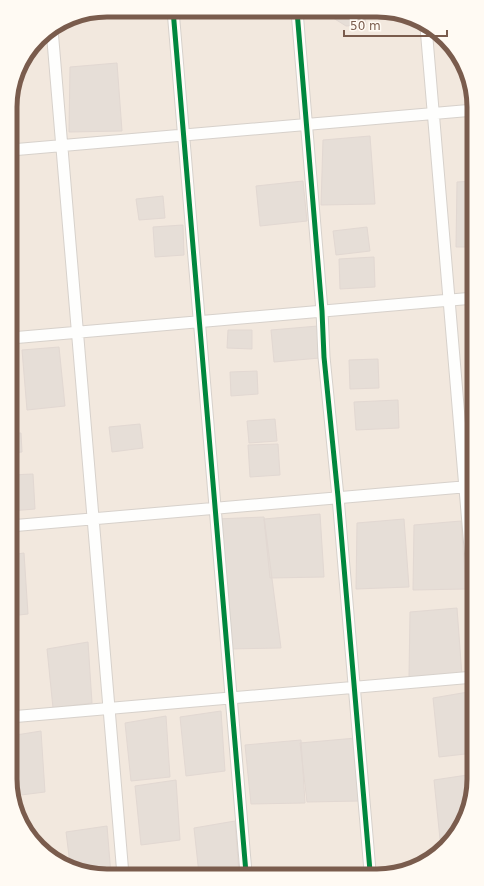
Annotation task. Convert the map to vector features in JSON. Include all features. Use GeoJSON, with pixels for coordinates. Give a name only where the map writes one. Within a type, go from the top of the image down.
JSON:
{"type":"FeatureCollection","features":[{"type":"Feature","properties":{"kind":"street"},"geometry":{"type":"LineString","coordinates":[[174,17],[246,869]]}},
{"type":"Feature","properties":{"kind":"street"},"geometry":{"type":"LineString","coordinates":[[298,17],[322,311],[324,358],[338,497],[370,869]]}},
{"type":"Feature","properties":{"kind":"street"},"geometry":{"type":"LineString","coordinates":[[426,32],[449,300],[467,467]]}},
{"type":"Feature","properties":{"kind":"street"},"geometry":{"type":"LineString","coordinates":[[53,35],[122,869]]}},
{"type":"Feature","properties":{"kind":"street"},"geometry":{"type":"LineString","coordinates":[[17,150],[467,111]]}},
{"type":"Feature","properties":{"kind":"street"},"geometry":{"type":"LineString","coordinates":[[17,337],[467,299]]}},
{"type":"Feature","properties":{"kind":"street"},"geometry":{"type":"LineString","coordinates":[[17,525],[467,486]]}},
{"type":"Feature","properties":{"kind":"street"},"geometry":{"type":"LineString","coordinates":[[17,716],[467,678]]}},
{"type":"Feature","properties":{"kind":"shaded area"},"geometry":{"type":"Polygon","coordinates":[[[95,18],[389,18],[417,26],[427,32],[445,48],[458,67],[465,89],[467,107],[467,785],[462,808],[452,829],[441,843],[417,860],[395,867],[377,869],[95,868],[67,860],[57,854],[39,838],[26,819],[19,797],[17,779],[18,95],[22,78],[29,62],[39,48],[48,39],[67,26],[95,18]]]}},
{"type":"Feature","properties":{"kind":"building"},"geometry":{"type":"Polygon","coordinates":[[[332,17],[365,17],[366,25],[346,26],[332,17]]]}},
{"type":"Feature","properties":{"kind":"building"},"geometry":{"type":"Polygon","coordinates":[[[117,63],[122,131],[69,132],[70,67],[117,63]]]}},
{"type":"Feature","properties":{"kind":"building"},"geometry":{"type":"Polygon","coordinates":[[[370,136],[375,204],[321,205],[323,140],[370,136]]]}},
{"type":"Feature","properties":{"kind":"building"},"geometry":{"type":"Polygon","coordinates":[[[303,181],[307,221],[260,226],[256,186],[303,181]]]}},
{"type":"Feature","properties":{"kind":"building"},"geometry":{"type":"Polygon","coordinates":[[[467,181],[467,247],[456,247],[457,182],[467,181]]]}},
{"type":"Feature","properties":{"kind":"building"},"geometry":{"type":"Polygon","coordinates":[[[163,196],[165,218],[139,220],[136,199],[163,196]]]}},
{"type":"Feature","properties":{"kind":"building"},"geometry":{"type":"Polygon","coordinates":[[[183,225],[184,255],[155,257],[153,227],[183,225]]]}},
{"type":"Feature","properties":{"kind":"building"},"geometry":{"type":"Polygon","coordinates":[[[367,227],[370,251],[336,255],[333,231],[367,227]]]}},
{"type":"Feature","properties":{"kind":"building"},"geometry":{"type":"Polygon","coordinates":[[[374,257],[375,287],[340,289],[339,259],[374,257]]]}},
{"type":"Feature","properties":{"kind":"building"},"geometry":{"type":"Polygon","coordinates":[[[318,326],[320,358],[274,362],[271,330],[318,326]]]}},
{"type":"Feature","properties":{"kind":"building"},"geometry":{"type":"Polygon","coordinates":[[[228,330],[252,330],[252,349],[227,348],[228,330]]]}},
{"type":"Feature","properties":{"kind":"building"},"geometry":{"type":"Polygon","coordinates":[[[59,347],[65,406],[27,410],[22,350],[59,347]]]}},
{"type":"Feature","properties":{"kind":"building"},"geometry":{"type":"Polygon","coordinates":[[[378,359],[379,388],[350,389],[349,360],[378,359]]]}},
{"type":"Feature","properties":{"kind":"building"},"geometry":{"type":"Polygon","coordinates":[[[257,371],[258,394],[231,396],[230,372],[257,371]]]}},
{"type":"Feature","properties":{"kind":"building"},"geometry":{"type":"Polygon","coordinates":[[[398,400],[399,428],[356,430],[354,402],[398,400]]]}},
{"type":"Feature","properties":{"kind":"building"},"geometry":{"type":"Polygon","coordinates":[[[275,419],[277,441],[249,443],[247,421],[275,419]]]}},
{"type":"Feature","properties":{"kind":"building"},"geometry":{"type":"Polygon","coordinates":[[[140,424],[143,448],[112,452],[109,427],[140,424]]]}},
{"type":"Feature","properties":{"kind":"building"},"geometry":{"type":"Polygon","coordinates":[[[17,433],[21,433],[22,452],[17,452],[17,433]]]}},
{"type":"Feature","properties":{"kind":"building"},"geometry":{"type":"Polygon","coordinates":[[[278,444],[280,475],[250,477],[248,445],[278,444]]]}},
{"type":"Feature","properties":{"kind":"building"},"geometry":{"type":"Polygon","coordinates":[[[33,474],[35,509],[17,510],[17,475],[33,474]]]}},
{"type":"Feature","properties":{"kind":"building"},"geometry":{"type":"Polygon","coordinates":[[[320,514],[324,577],[270,578],[264,519],[320,514]]]}},
{"type":"Feature","properties":{"kind":"building"},"geometry":{"type":"Polygon","coordinates":[[[264,517],[281,648],[228,649],[216,519],[264,517]]]}},
{"type":"Feature","properties":{"kind":"building"},"geometry":{"type":"Polygon","coordinates":[[[404,519],[409,587],[356,589],[357,523],[404,519]]]}},
{"type":"Feature","properties":{"kind":"building"},"geometry":{"type":"Polygon","coordinates":[[[461,521],[466,589],[413,590],[414,525],[461,521]]]}},
{"type":"Feature","properties":{"kind":"building"},"geometry":{"type":"Polygon","coordinates":[[[24,553],[28,614],[17,615],[17,554],[24,553]]]}},
{"type":"Feature","properties":{"kind":"building"},"geometry":{"type":"Polygon","coordinates":[[[457,608],[462,676],[409,677],[410,612],[457,608]]]}},
{"type":"Feature","properties":{"kind":"building"},"geometry":{"type":"Polygon","coordinates":[[[88,642],[92,703],[53,708],[47,649],[88,642]]]}},
{"type":"Feature","properties":{"kind":"building"},"geometry":{"type":"Polygon","coordinates":[[[467,692],[467,754],[439,757],[433,698],[467,692]]]}},
{"type":"Feature","properties":{"kind":"building"},"geometry":{"type":"Polygon","coordinates":[[[221,711],[225,771],[186,776],[180,717],[221,711]]]}},
{"type":"Feature","properties":{"kind":"building"},"geometry":{"type":"Polygon","coordinates":[[[166,716],[170,777],[131,781],[125,723],[166,716]]]}},
{"type":"Feature","properties":{"kind":"building"},"geometry":{"type":"Polygon","coordinates":[[[41,731],[45,792],[19,795],[17,779],[17,735],[41,731]]]}},
{"type":"Feature","properties":{"kind":"building"},"geometry":{"type":"Polygon","coordinates":[[[356,738],[360,801],[307,802],[300,743],[356,738]]]}},
{"type":"Feature","properties":{"kind":"building"},"geometry":{"type":"Polygon","coordinates":[[[301,740],[305,803],[251,804],[245,745],[301,740]]]}},
{"type":"Feature","properties":{"kind":"building"},"geometry":{"type":"Polygon","coordinates":[[[467,775],[465,797],[458,819],[445,838],[440,839],[434,780],[467,775]]]}},
{"type":"Feature","properties":{"kind":"building"},"geometry":{"type":"Polygon","coordinates":[[[176,780],[180,840],[141,845],[135,786],[176,780]]]}},
{"type":"Feature","properties":{"kind":"building"},"geometry":{"type":"Polygon","coordinates":[[[235,821],[239,869],[198,869],[194,828],[235,821]]]}},
{"type":"Feature","properties":{"kind":"building"},"geometry":{"type":"Polygon","coordinates":[[[107,826],[111,869],[89,867],[70,861],[66,832],[107,826]]]}},
{"type":"Feature","properties":{"kind":"cycle path"},"geometry":{"type":"LineString","coordinates":[[174,17],[246,869]]}},
{"type":"Feature","properties":{"kind":"cycle path"},"geometry":{"type":"LineString","coordinates":[[298,17],[322,311],[324,357],[338,497],[370,869]]}}]}
